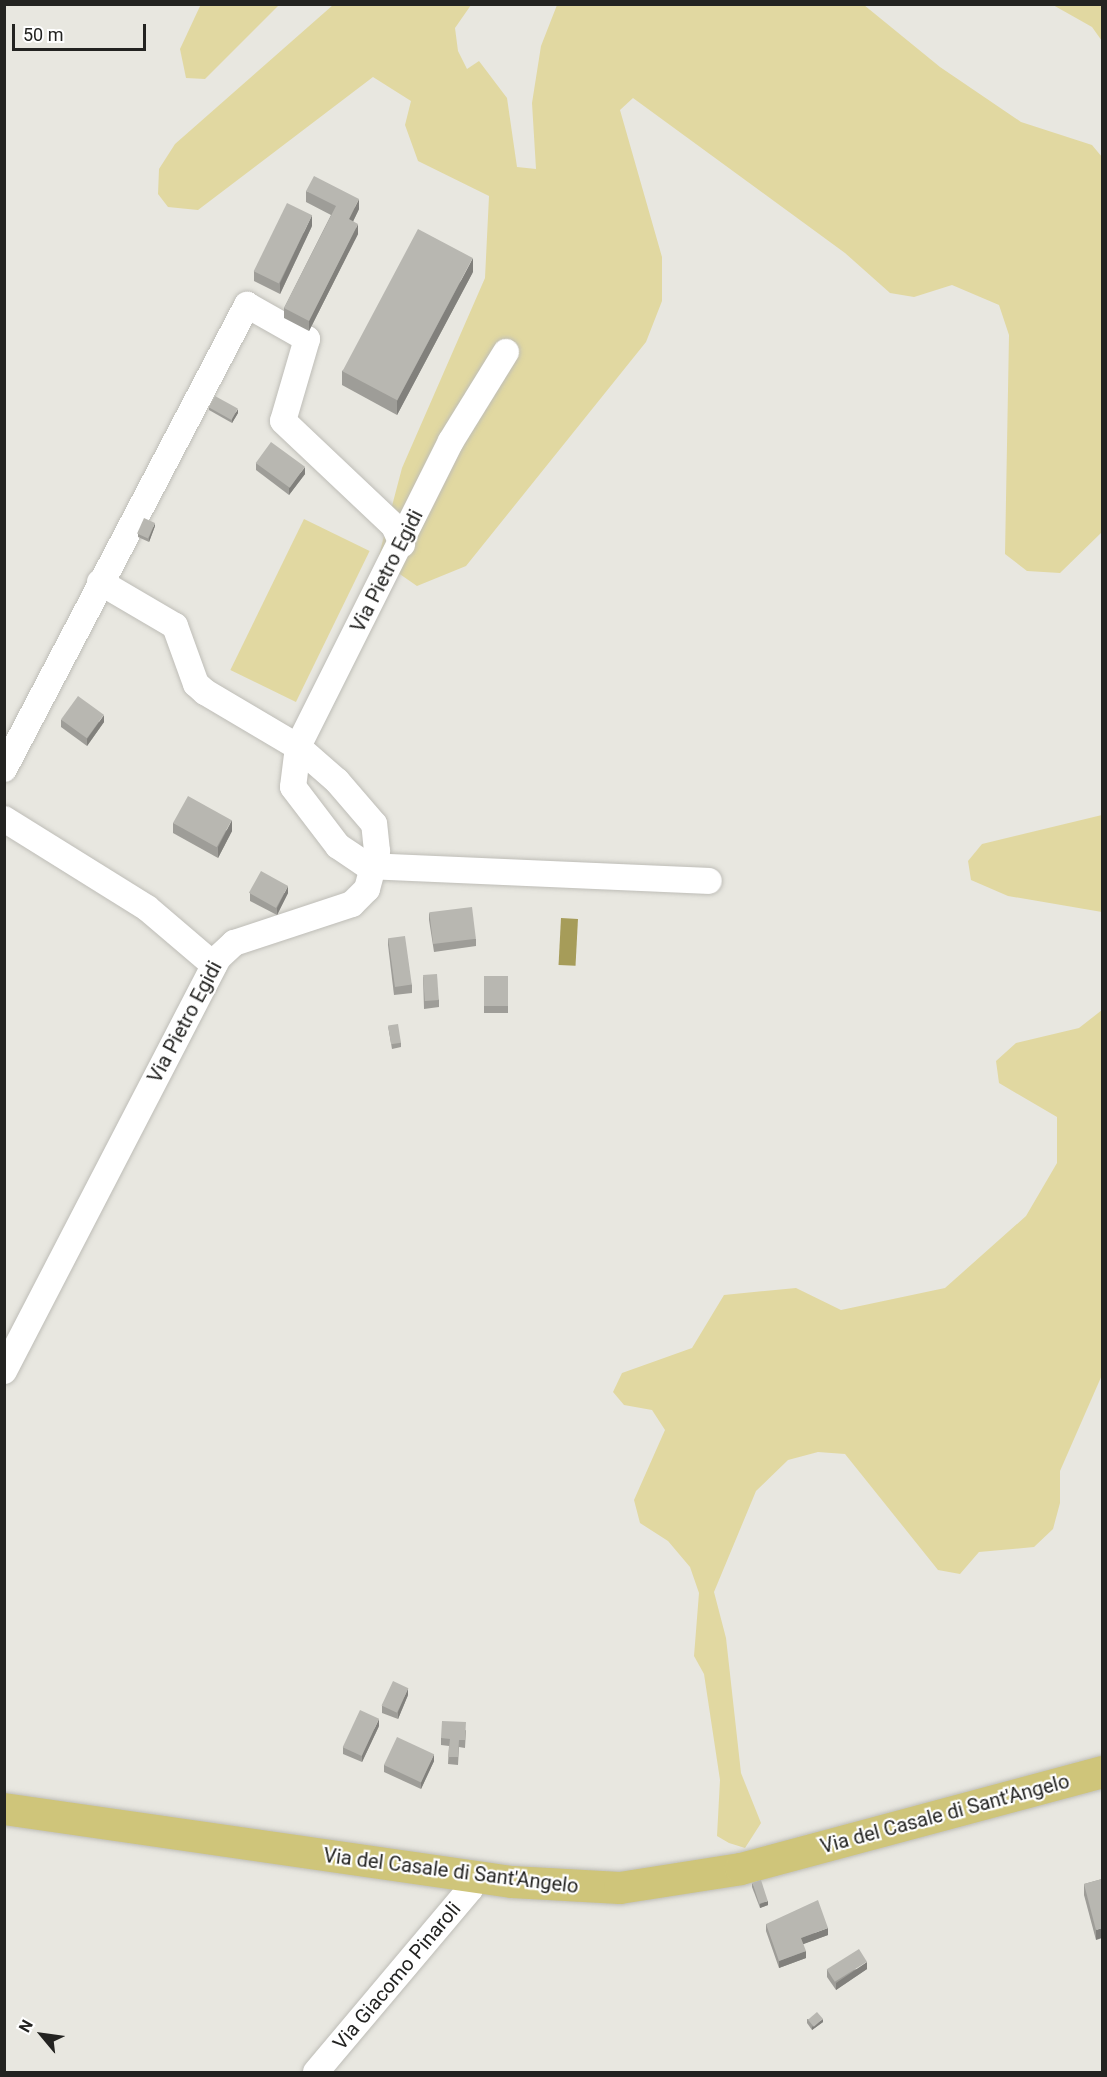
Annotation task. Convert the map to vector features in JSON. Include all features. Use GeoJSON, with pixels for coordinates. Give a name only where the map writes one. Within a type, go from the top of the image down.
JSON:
{"type":"FeatureCollection","features":[{"type":"Feature","properties":{"kind":"main road","name":"Via del Casale di Sant'Angelo"},"geometry":{"type":"LineString","coordinates":[[4,1809],[472,1876],[582,1888],[700,1879],[1102,1772]]}},
{"type":"Feature","properties":{"kind":"street"},"geometry":{"type":"LineString","coordinates":[[4,769],[247,305],[307,339],[283,421],[394,526],[402,544]]}},
{"type":"Feature","properties":{"kind":"street","name":"Via Pietro Egidi"},"geometry":{"type":"LineString","coordinates":[[4,1371],[214,965],[234,943],[352,904],[367,889],[374,867],[374,824],[298,747],[402,544],[451,441],[506,352]]}},
{"type":"Feature","properties":{"kind":"street"},"geometry":{"type":"LineString","coordinates":[[100,582],[175,626],[196,684],[205,692],[298,747],[291,777],[295,792],[338,846],[374,867],[709,881]]}},
{"type":"Feature","properties":{"kind":"street"},"geometry":{"type":"LineString","coordinates":[[4,819],[147,908],[214,965]]}},
{"type":"Feature","properties":{"kind":"street","name":"Via Giacomo Pinaroli"},"geometry":{"type":"LineString","coordinates":[[316,2073],[470,1889],[472,1876]]}},
{"type":"Feature","properties":{"kind":"shaded area"},"geometry":{"type":"Polygon","coordinates":[[[201,4],[279,5],[205,79],[186,78],[180,49],[201,4]]]}},
{"type":"Feature","properties":{"kind":"shaded area"},"geometry":{"type":"Polygon","coordinates":[[[333,5],[471,5],[455,28],[458,51],[467,69],[479,61],[507,98],[517,167],[536,169],[532,103],[541,46],[557,5],[864,5],[940,67],[1021,122],[1092,145],[1102,157],[1102,532],[1060,573],[1027,571],[1005,554],[1009,335],[999,305],[952,285],[914,297],[890,293],[845,253],[633,98],[620,110],[662,257],[662,301],[646,342],[466,566],[417,586],[378,559],[402,468],[485,278],[489,196],[418,161],[405,125],[411,101],[373,77],[198,210],[168,207],[158,194],[159,169],[175,144],[333,5]]]}},
{"type":"Feature","properties":{"kind":"shaded area"},"geometry":{"type":"Polygon","coordinates":[[[1053,5],[1102,5],[1102,41],[1092,27],[1053,5]]]}},
{"type":"Feature","properties":{"kind":"shaded area"},"geometry":{"type":"Polygon","coordinates":[[[304,519],[370,551],[296,702],[230,670],[304,519]]]}},
{"type":"Feature","properties":{"kind":"shaded area"},"geometry":{"type":"Polygon","coordinates":[[[1102,815],[1102,912],[1008,896],[971,880],[968,861],[982,844],[1102,815]]]}},
{"type":"Feature","properties":{"kind":"shaded area"},"geometry":{"type":"Polygon","coordinates":[[[561,918],[578,919],[576,966],[559,965],[561,918]]]}},
{"type":"Feature","properties":{"kind":"shaded area"},"geometry":{"type":"Polygon","coordinates":[[[1102,1010],[1102,1375],[1060,1471],[1060,1503],[1053,1529],[1034,1547],[979,1552],[960,1574],[938,1570],[845,1454],[818,1452],[788,1460],[756,1491],[714,1592],[726,1638],[741,1773],[761,1823],[745,1848],[729,1843],[717,1836],[720,1780],[704,1674],[694,1656],[699,1593],[690,1567],[668,1541],[640,1523],[634,1500],[665,1430],[652,1410],[624,1405],[613,1392],[622,1373],[692,1348],[724,1295],[796,1288],[841,1310],[945,1288],[1026,1216],[1057,1163],[1057,1117],[999,1083],[996,1061],[1016,1043],[1079,1028],[1102,1010]]]}},
{"type":"Feature","properties":{"kind":"building"},"geometry":{"type":"Polygon","coordinates":[[[314,176],[359,199],[349,219],[358,224],[309,321],[284,308],[336,206],[306,191],[314,176]]]}},
{"type":"Feature","properties":{"kind":"building"},"geometry":{"type":"Polygon","coordinates":[[[287,203],[312,215],[279,284],[254,271],[287,203]]]}},
{"type":"Feature","properties":{"kind":"building"},"geometry":{"type":"Polygon","coordinates":[[[418,229],[473,258],[397,400],[342,371],[418,229]]]}},
{"type":"Feature","properties":{"kind":"building"},"geometry":{"type":"Polygon","coordinates":[[[215,396],[238,409],[231,420],[209,407],[215,396]]]}},
{"type":"Feature","properties":{"kind":"building"},"geometry":{"type":"Polygon","coordinates":[[[271,442],[305,467],[290,488],[256,463],[271,442]]]}},
{"type":"Feature","properties":{"kind":"building"},"geometry":{"type":"Polygon","coordinates":[[[144,518],[155,523],[148,538],[137,534],[144,518]]]}},
{"type":"Feature","properties":{"kind":"building"},"geometry":{"type":"Polygon","coordinates":[[[78,696],[104,715],[87,738],[61,719],[78,696]]]}},
{"type":"Feature","properties":{"kind":"building"},"geometry":{"type":"Polygon","coordinates":[[[188,796],[232,820],[217,847],[173,823],[188,796]]]}},
{"type":"Feature","properties":{"kind":"building"},"geometry":{"type":"Polygon","coordinates":[[[261,871],[288,886],[276,908],[249,893],[261,871]]]}},
{"type":"Feature","properties":{"kind":"building"},"geometry":{"type":"Polygon","coordinates":[[[472,907],[476,939],[433,944],[429,912],[472,907]]]}},
{"type":"Feature","properties":{"kind":"building"},"geometry":{"type":"Polygon","coordinates":[[[405,936],[412,985],[395,987],[388,938],[405,936]]]}},
{"type":"Feature","properties":{"kind":"building"},"geometry":{"type":"Polygon","coordinates":[[[437,974],[439,1000],[425,1001],[423,975],[437,974]]]}},
{"type":"Feature","properties":{"kind":"building"},"geometry":{"type":"Polygon","coordinates":[[[484,976],[508,976],[508,1006],[484,1006],[484,976]]]}},
{"type":"Feature","properties":{"kind":"building"},"geometry":{"type":"Polygon","coordinates":[[[398,1024],[401,1043],[391,1044],[388,1026],[398,1024]]]}},
{"type":"Feature","properties":{"kind":"building"},"geometry":{"type":"Polygon","coordinates":[[[393,1681],[408,1688],[397,1713],[382,1705],[393,1681]]]}},
{"type":"Feature","properties":{"kind":"building"},"geometry":{"type":"Polygon","coordinates":[[[360,1710],[379,1719],[362,1756],[343,1747],[360,1710]]]}},
{"type":"Feature","properties":{"kind":"building"},"geometry":{"type":"Polygon","coordinates":[[[442,1721],[466,1722],[465,1740],[459,1740],[458,1757],[448,1757],[450,1739],[441,1738],[442,1721]]]}},
{"type":"Feature","properties":{"kind":"building"},"geometry":{"type":"Polygon","coordinates":[[[397,1737],[434,1754],[421,1782],[384,1765],[397,1737]]]}},
{"type":"Feature","properties":{"kind":"building"},"geometry":{"type":"Polygon","coordinates":[[[1102,1879],[1102,1928],[1096,1930],[1084,1884],[1102,1879]]]}},
{"type":"Feature","properties":{"kind":"building"},"geometry":{"type":"Polygon","coordinates":[[[761,1880],[768,1901],[759,1904],[752,1883],[761,1880]]]}},
{"type":"Feature","properties":{"kind":"building"},"geometry":{"type":"Polygon","coordinates":[[[818,1900],[828,1928],[801,1938],[806,1951],[779,1961],[766,1924],[818,1900]]]}},
{"type":"Feature","properties":{"kind":"building"},"geometry":{"type":"Polygon","coordinates":[[[859,1949],[867,1962],[835,1982],[827,1969],[859,1949]]]}},
{"type":"Feature","properties":{"kind":"building"},"geometry":{"type":"Polygon","coordinates":[[[817,2012],[823,2019],[814,2027],[808,2020],[817,2012]]]}}]}
